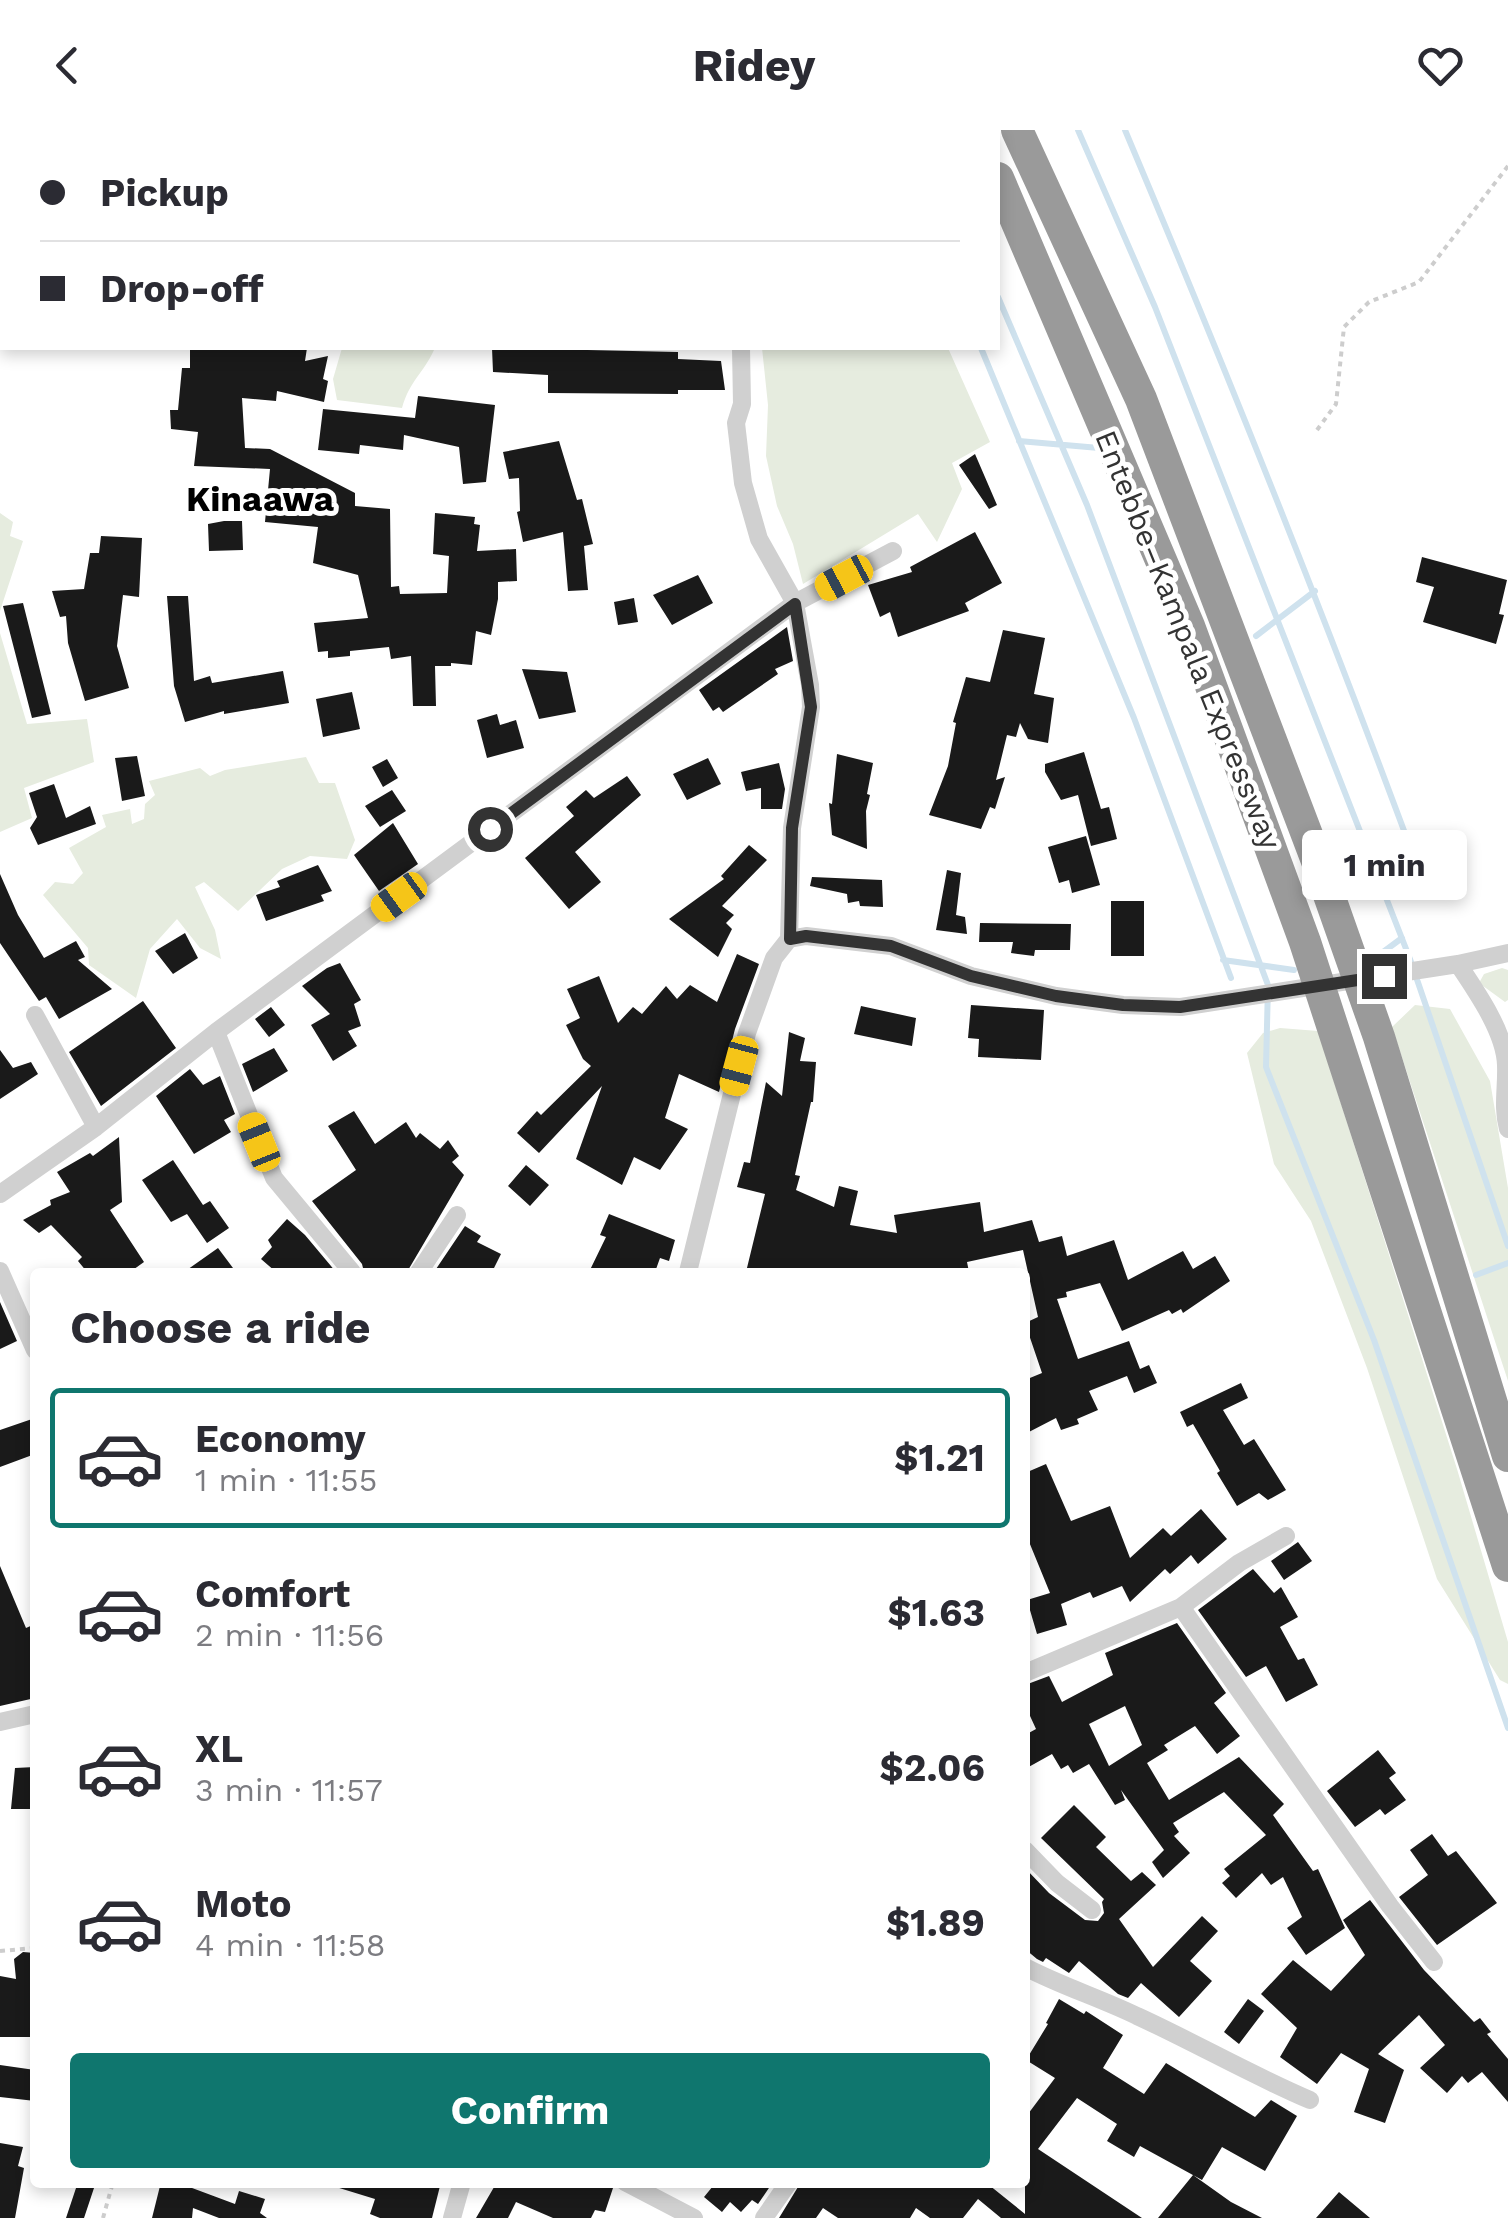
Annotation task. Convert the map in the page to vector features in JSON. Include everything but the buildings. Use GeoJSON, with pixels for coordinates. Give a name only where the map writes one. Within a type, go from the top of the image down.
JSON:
{"type":"FeatureCollection","features":[{"type":"Feature","properties":{"kind":"highway","name":"Entebbe–Kampala Expressway"},"geometry":{"type":"LineString","coordinates":[[1017,130],[1140,399],[1318,861],[1378,1037],[1508,1456]]}},
{"type":"Feature","properties":{"kind":"highway","name":"Entebbe–Kampala Expressway"},"geometry":{"type":"LineString","coordinates":[[1000,183],[1189,626],[1305,942],[1508,1566]]}},
{"type":"Feature","properties":{"kind":"street"},"geometry":{"type":"LineString","coordinates":[[689,1268],[747,1033],[774,958],[790,939],[792,828],[811,707],[795,604],[759,540],[742,484],[736,423],[742,404],[741,350]]}},
{"type":"Feature","properties":{"kind":"street"},"geometry":{"type":"LineString","coordinates":[[0,1194],[96,1127],[216,1032],[795,604],[893,551]]}},
{"type":"Feature","properties":{"kind":"street"},"geometry":{"type":"LineString","coordinates":[[790,939],[806,936],[891,946],[971,976],[1056,996],[1123,1005],[1180,1007],[1508,953]]}},
{"type":"Feature","properties":{"kind":"street"},"geometry":{"type":"LineString","coordinates":[[1458,964],[1486,1007],[1507,1058],[1504,1111],[1508,1129]]}},
{"type":"Feature","properties":{"kind":"street"},"geometry":{"type":"LineString","coordinates":[[35,1015],[96,1127]]}},
{"type":"Feature","properties":{"kind":"street"},"geometry":{"type":"LineString","coordinates":[[216,1032],[274,1178],[349,1268]]}},
{"type":"Feature","properties":{"kind":"street"},"geometry":{"type":"LineString","coordinates":[[423,1268],[457,1215]]}},
{"type":"Feature","properties":{"kind":"street"},"geometry":{"type":"LineString","coordinates":[[0,1271],[30,1339]]}},
{"type":"Feature","properties":{"kind":"street"},"geometry":{"type":"LineString","coordinates":[[1030,1671],[1181,1607],[1239,1563],[1286,1536]]}},
{"type":"Feature","properties":{"kind":"street"},"geometry":{"type":"LineString","coordinates":[[1181,1607],[1390,1906],[1434,1962]]}},
{"type":"Feature","properties":{"kind":"street"},"geometry":{"type":"LineString","coordinates":[[0,1722],[30,1715]]}},
{"type":"Feature","properties":{"kind":"street"},"geometry":{"type":"LineString","coordinates":[[1030,1855],[1057,1884],[1092,1910]]}},
{"type":"Feature","properties":{"kind":"street"},"geometry":{"type":"LineString","coordinates":[[1030,1970],[1124,2010],[1310,2100]]}},
{"type":"Feature","properties":{"kind":"street"},"geometry":{"type":"LineString","coordinates":[[452,2218],[460,2188]]}},
{"type":"Feature","properties":{"kind":"street"},"geometry":{"type":"LineString","coordinates":[[636,2188],[694,2218]]}},
{"type":"Feature","properties":{"kind":"street"},"geometry":{"type":"LineString","coordinates":[[764,2218],[785,2188]]}},
{"type":"Feature","properties":{"kind":"path"},"geometry":{"type":"LineString","coordinates":[[1317,430],[1336,404],[1344,327],[1369,302],[1419,282],[1508,166]]}},
{"type":"Feature","properties":{"kind":"path"},"geometry":{"type":"LineString","coordinates":[[0,1951],[30,1948]]}},
{"type":"Feature","properties":{"kind":"path"},"geometry":{"type":"LineString","coordinates":[[103,2218],[111,2188]]}},
{"type":"Feature","properties":{"kind":"shaded area"},"geometry":{"type":"Polygon","coordinates":[[[341,350],[434,350],[402,408],[337,400],[333,379],[341,350]]]}},
{"type":"Feature","properties":{"kind":"shaded area"},"geometry":{"type":"Polygon","coordinates":[[[762,350],[949,350],[990,442],[952,463],[962,489],[937,542],[918,514],[803,584],[793,544],[777,506],[766,456],[768,405],[762,350]]]}},
{"type":"Feature","properties":{"kind":"shaded area"},"geometry":{"type":"Polygon","coordinates":[[[0,513],[13,522],[10,536],[23,541],[0,611],[0,513]]]}},
{"type":"Feature","properties":{"kind":"shaded area"},"geometry":{"type":"Polygon","coordinates":[[[0,633],[27,724],[87,719],[94,762],[24,788],[32,818],[0,832],[0,633]]]}},
{"type":"Feature","properties":{"kind":"shaded area"},"geometry":{"type":"Polygon","coordinates":[[[306,757],[319,783],[335,783],[355,840],[347,859],[310,856],[282,869],[238,911],[204,882],[195,887],[215,930],[221,959],[200,948],[177,919],[150,949],[136,998],[89,965],[88,948],[43,895],[55,882],[73,884],[83,873],[69,848],[106,827],[102,815],[130,809],[132,824],[144,819],[145,804],[155,795],[149,781],[200,768],[210,776],[306,757]]]}},
{"type":"Feature","properties":{"kind":"shaded area"},"geometry":{"type":"Polygon","coordinates":[[[1508,970],[1505,1002],[1479,983],[1484,974],[1508,970]]]}},
{"type":"Feature","properties":{"kind":"shaded area"},"geometry":{"type":"Polygon","coordinates":[[[1415,1005],[1450,1009],[1490,1081],[1508,1188],[1508,1381],[1392,1027],[1415,1005]]]}},
{"type":"Feature","properties":{"kind":"shaded area"},"geometry":{"type":"Polygon","coordinates":[[[1280,1028],[1318,1031],[1508,1642],[1508,1684],[1500,1680],[1437,1579],[1367,1368],[1311,1221],[1274,1164],[1247,1053],[1263,1033],[1280,1028]]]}},
{"type":"Feature","properties":{"kind":"waterway"},"geometry":{"type":"LineString","coordinates":[[1078,130],[1155,307],[1410,959],[1508,1246]]}},
{"type":"Feature","properties":{"kind":"waterway"},"geometry":{"type":"LineString","coordinates":[[1125,130],[1278,504],[1423,882]]}},
{"type":"Feature","properties":{"kind":"waterway"},"geometry":{"type":"LineString","coordinates":[[1000,302],[1087,505],[1268,985],[1266,1067],[1374,1340],[1508,1728]]}},
{"type":"Feature","properties":{"kind":"waterway"},"geometry":{"type":"LineString","coordinates":[[982,350],[1134,718],[1231,978]]}},
{"type":"Feature","properties":{"kind":"waterway"},"geometry":{"type":"LineString","coordinates":[[1019,441],[1099,448]]}},
{"type":"Feature","properties":{"kind":"waterway"},"geometry":{"type":"LineString","coordinates":[[1256,636],[1315,591]]}},
{"type":"Feature","properties":{"kind":"waterway"},"geometry":{"type":"LineString","coordinates":[[1375,958],[1402,938]]}},
{"type":"Feature","properties":{"kind":"waterway"},"geometry":{"type":"LineString","coordinates":[[1223,960],[1294,970]]}},
{"type":"Feature","properties":{"kind":"waterway"},"geometry":{"type":"LineString","coordinates":[[1476,1275],[1508,1263]]}},
{"type":"Feature","properties":{"kind":"district","name":"Kinaawa"},"geometry":{"type":"Point","coordinates":[260,499]}},
{"type":"Feature","properties":{"kind":"route"},"geometry":{"type":"LineString","coordinates":[[490,829],[795,604],[811,707],[792,828],[790,939],[806,936],[891,946],[971,976],[1056,996],[1123,1005],[1180,1007],[1384,976]]}}]}
